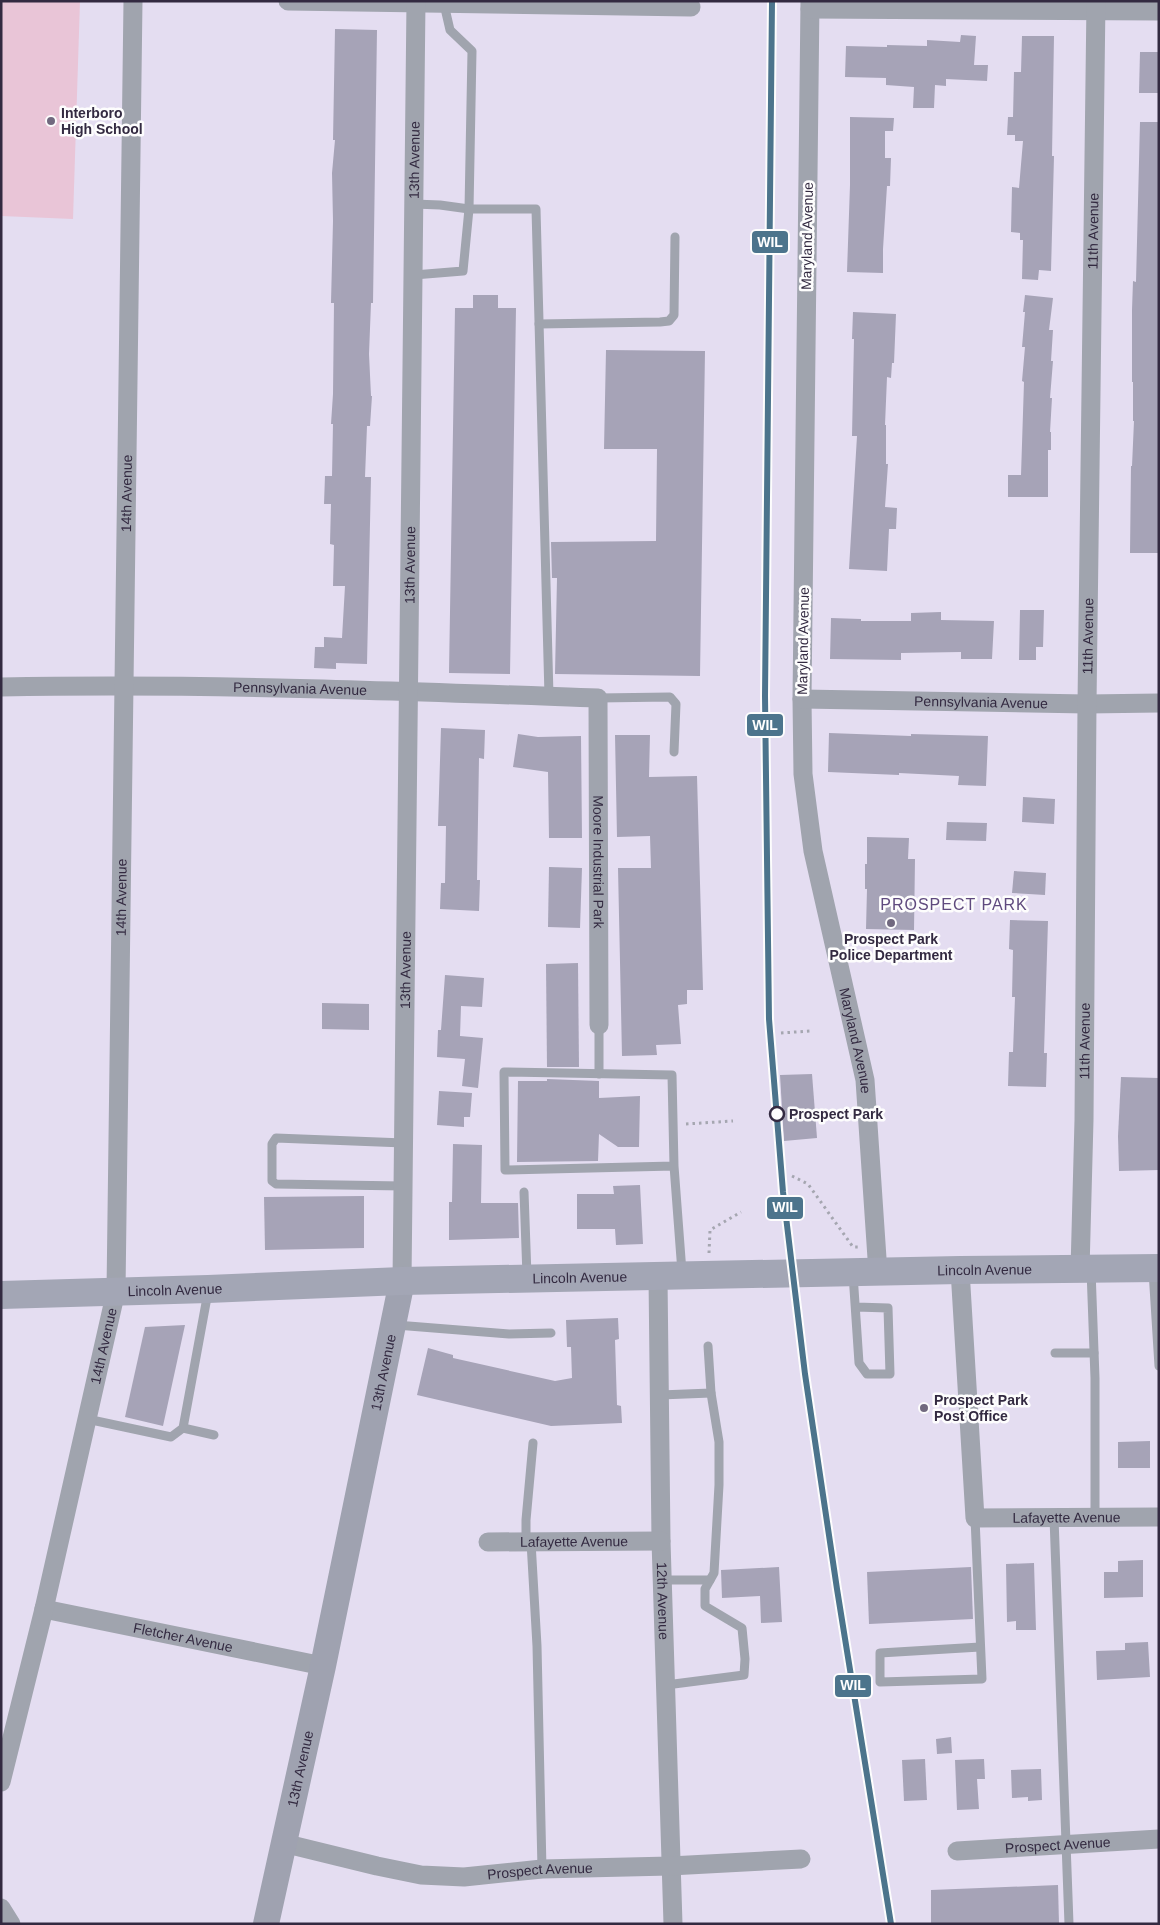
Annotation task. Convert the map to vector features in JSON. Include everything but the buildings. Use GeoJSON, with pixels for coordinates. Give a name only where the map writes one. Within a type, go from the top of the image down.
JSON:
{"type":"FeatureCollection","features":[{"type":"Feature","properties":{"kind":"main road","name":"Lincoln Avenue"},"geometry":{"type":"LineString","coordinates":[[1,1295],[208,1290],[402,1281],[670,1277],[869,1265],[960,1270],[1156,1268]]}},
{"type":"Feature","properties":{"kind":"street","name":"14th Avenue"},"geometry":{"type":"LineString","coordinates":[[1,1782],[44,1608],[116,1291],[133,1]]}},
{"type":"Feature","properties":{"kind":"street"},"geometry":{"type":"LineString","coordinates":[[288,1],[686,5]]}},
{"type":"Feature","properties":{"kind":"street","name":"13th Avenue"},"geometry":{"type":"LineString","coordinates":[[266,1924],[323,1666],[402,1281],[416,2]]}},
{"type":"Feature","properties":{"kind":"street"},"geometry":{"type":"LineString","coordinates":[[810,5],[1096,5],[1159,10]]}},
{"type":"Feature","properties":{"kind":"street","name":"Maryland Avenue"},"geometry":{"type":"LineString","coordinates":[[810,5],[802,699],[803,774],[813,851],[865,1080],[869,1265]]}},
{"type":"Feature","properties":{"kind":"street","name":"11th Avenue"},"geometry":{"type":"LineString","coordinates":[[1085,1270],[1084,1110],[1087,704],[1096,5]]}},
{"type":"Feature","properties":{"kind":"street","name":"Pennsylvania Avenue"},"geometry":{"type":"LineString","coordinates":[[1,687],[124,685],[598,698]]}},
{"type":"Feature","properties":{"kind":"street","name":"Moore Industrial Park"},"geometry":{"type":"LineString","coordinates":[[598,698],[600,1026]]}},
{"type":"Feature","properties":{"kind":"street","name":"Pennsylvania Avenue"},"geometry":{"type":"LineString","coordinates":[[802,699],[1087,704],[1159,703]]}},
{"type":"Feature","properties":{"kind":"street"},"geometry":{"type":"LineString","coordinates":[[960,1270],[975,1518]]}},
{"type":"Feature","properties":{"kind":"street","name":"12th Avenue"},"geometry":{"type":"LineString","coordinates":[[670,1277],[660,1395],[661,1541],[673,1924]]}},
{"type":"Feature","properties":{"kind":"street","name":"Lafayette Avenue"},"geometry":{"type":"LineString","coordinates":[[975,1518],[1159,1517]]}},
{"type":"Feature","properties":{"kind":"street","name":"Lafayette Avenue"},"geometry":{"type":"LineString","coordinates":[[488,1542],[661,1541]]}},
{"type":"Feature","properties":{"kind":"street","name":"Fletcher Avenue"},"geometry":{"type":"LineString","coordinates":[[44,1608],[323,1666]]}},
{"type":"Feature","properties":{"kind":"street","name":"Prospect Avenue"},"geometry":{"type":"LineString","coordinates":[[957,1851],[1159,1840]]}},
{"type":"Feature","properties":{"kind":"street","name":"Prospect Avenue"},"geometry":{"type":"LineString","coordinates":[[283,1843],[421,1875],[464,1877],[542,1870],[801,1859]]}},
{"type":"Feature","properties":{"kind":"street"},"geometry":{"type":"LineString","coordinates":[[1,1908],[11,1924]]}},
{"type":"Feature","properties":{"kind":"lane"},"geometry":{"type":"LineString","coordinates":[[414,275],[463,271],[470,209],[472,51],[450,30],[444,4]]}},
{"type":"Feature","properties":{"kind":"lane"},"geometry":{"type":"LineString","coordinates":[[414,204],[470,209],[536,209],[549,696]]}},
{"type":"Feature","properties":{"kind":"lane"},"geometry":{"type":"LineString","coordinates":[[539,324],[669,321],[674,315],[675,237]]}},
{"type":"Feature","properties":{"kind":"lane"},"geometry":{"type":"LineString","coordinates":[[598,698],[670,697],[676,704],[674,752]]}},
{"type":"Feature","properties":{"kind":"lane"},"geometry":{"type":"LineString","coordinates":[[599,1074],[600,1026]]}},
{"type":"Feature","properties":{"kind":"lane"},"geometry":{"type":"LineString","coordinates":[[670,1277],[674,1166],[672,1075],[504,1072],[505,1170],[674,1166]]}},
{"type":"Feature","properties":{"kind":"lane"},"geometry":{"type":"LineString","coordinates":[[404,1143],[276,1138],[272,1144],[272,1181],[276,1184],[404,1186]]}},
{"type":"Feature","properties":{"kind":"lane"},"geometry":{"type":"LineString","coordinates":[[524,1192],[527,1280]]}},
{"type":"Feature","properties":{"kind":"lane"},"geometry":{"type":"LineString","coordinates":[[856,1307],[888,1308],[890,1374],[867,1374],[859,1363],[856,1307],[869,1265]]}},
{"type":"Feature","properties":{"kind":"lane"},"geometry":{"type":"LineString","coordinates":[[1156,1268],[1159,1366]]}},
{"type":"Feature","properties":{"kind":"lane"},"geometry":{"type":"LineString","coordinates":[[1085,1270],[1094,1353],[1095,1518]]}},
{"type":"Feature","properties":{"kind":"lane"},"geometry":{"type":"LineString","coordinates":[[87,1419],[171,1437],[183,1428],[208,1290]]}},
{"type":"Feature","properties":{"kind":"lane"},"geometry":{"type":"LineString","coordinates":[[394,1325],[509,1334],[551,1333]]}},
{"type":"Feature","properties":{"kind":"lane"},"geometry":{"type":"LineString","coordinates":[[666,1685],[744,1675],[745,1659],[742,1628],[705,1606],[705,1589],[714,1573],[719,1486],[719,1442],[711,1394],[708,1346]]}},
{"type":"Feature","properties":{"kind":"lane"},"geometry":{"type":"LineString","coordinates":[[1055,1353],[1094,1353]]}},
{"type":"Feature","properties":{"kind":"lane"},"geometry":{"type":"LineString","coordinates":[[660,1395],[711,1394]]}},
{"type":"Feature","properties":{"kind":"lane"},"geometry":{"type":"LineString","coordinates":[[183,1428],[214,1435]]}},
{"type":"Feature","properties":{"kind":"lane"},"geometry":{"type":"LineString","coordinates":[[533,1443],[526,1520],[537,1656],[542,1870]]}},
{"type":"Feature","properties":{"kind":"lane"},"geometry":{"type":"LineString","coordinates":[[975,1518],[982,1679],[880,1682],[880,1653],[980,1647]]}},
{"type":"Feature","properties":{"kind":"lane"},"geometry":{"type":"LineString","coordinates":[[1054,1518],[1069,1924]]}},
{"type":"Feature","properties":{"kind":"lane"},"geometry":{"type":"LineString","coordinates":[[663,1580],[710,1580]]}},
{"type":"Feature","properties":{"kind":"path"},"geometry":{"type":"LineString","coordinates":[[781,1032],[810,1031]]}},
{"type":"Feature","properties":{"kind":"path"},"geometry":{"type":"LineString","coordinates":[[673,1126],[733,1121]]}},
{"type":"Feature","properties":{"kind":"path"},"geometry":{"type":"LineString","coordinates":[[792,1176],[808,1184],[853,1247],[869,1265]]}},
{"type":"Feature","properties":{"kind":"path"},"geometry":{"type":"LineString","coordinates":[[709,1256],[710,1230],[741,1212]]}},
{"type":"Feature","properties":{"kind":"shaded area","name":"Interboro High School"},"geometry":{"type":"Polygon","coordinates":[[[1,1],[80,1],[73,219],[1,216],[1,1]]]}},
{"type":"Feature","properties":{"kind":"transit line","name":"WIL"},"geometry":{"type":"LineString","coordinates":[[772,1],[765,696],[769,1019],[783,1192],[805,1374],[837,1589],[891,1924]]}},
{"type":"Feature","properties":{"kind":"place","name":"Interboro High School"},"geometry":{"type":"Point","coordinates":[51,121]}},
{"type":"Feature","properties":{"kind":"place","name":"Prospect Park Police Department"},"geometry":{"type":"Point","coordinates":[891,923]}},
{"type":"Feature","properties":{"kind":"place","name":"Prospect Park"},"geometry":{"type":"Point","coordinates":[777,1114]}},
{"type":"Feature","properties":{"kind":"place","name":"Prospect Park Post Office"},"geometry":{"type":"Point","coordinates":[924,1408]}},
{"type":"Feature","properties":{"kind":"district","name":"PROSPECT PARK"},"geometry":{"type":"Point","coordinates":[954,904]}}]}
